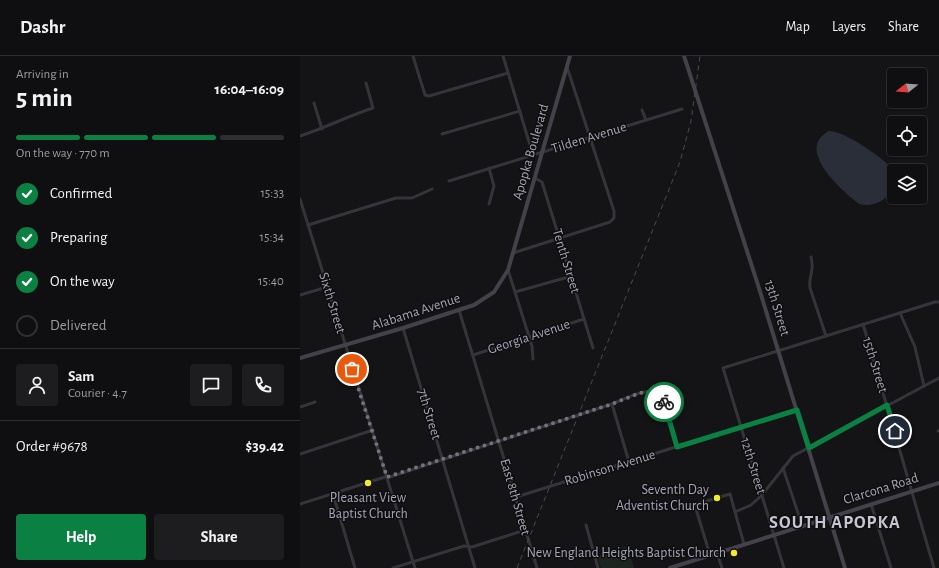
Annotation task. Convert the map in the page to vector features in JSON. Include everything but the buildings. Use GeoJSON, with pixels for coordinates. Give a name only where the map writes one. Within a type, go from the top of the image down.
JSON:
{"type":"FeatureCollection","features":[{"type":"Feature","properties":{"kind":"street"},"geometry":{"type":"LineString","coordinates":[[413,56],[426,96],[508,73]]}},
{"type":"Feature","properties":{"kind":"street"},"geometry":{"type":"LineString","coordinates":[[503,56],[533,155]]}},
{"type":"Feature","properties":{"kind":"street","name":"Apopka Boulevard"},"geometry":{"type":"LineString","coordinates":[[513,253],[570,56]]}},
{"type":"Feature","properties":{"kind":"street","name":"13th Street"},"geometry":{"type":"LineString","coordinates":[[684,56],[809,448],[845,568]]}},
{"type":"Feature","properties":{"kind":"street"},"geometry":{"type":"LineString","coordinates":[[513,253],[610,222],[614,218],[614,211],[567,66]]}},
{"type":"Feature","properties":{"kind":"street"},"geometry":{"type":"LineString","coordinates":[[300,136],[322,129],[349,116],[373,108],[366,82]]}},
{"type":"Feature","properties":{"kind":"street"},"geometry":{"type":"LineString","coordinates":[[314,103],[322,129]]}},
{"type":"Feature","properties":{"kind":"street","name":"Tilden Avenue"},"geometry":{"type":"LineString","coordinates":[[449,181],[682,109]]}},
{"type":"Feature","properties":{"kind":"street"},"geometry":{"type":"LineString","coordinates":[[642,110],[646,120]]}},
{"type":"Feature","properties":{"kind":"street"},"geometry":{"type":"LineString","coordinates":[[442,134],[520,111]]}},
{"type":"Feature","properties":{"kind":"street"},"geometry":{"type":"LineString","coordinates":[[489,168],[494,186],[489,204]]}},
{"type":"Feature","properties":{"kind":"street","name":"Tenth Street"},"geometry":{"type":"LineString","coordinates":[[535,178],[541,181],[594,348]]}},
{"type":"Feature","properties":{"kind":"street"},"geometry":{"type":"LineString","coordinates":[[308,225],[396,198],[412,198],[432,189]]}},
{"type":"Feature","properties":{"kind":"street","name":"Sixth Street"},"geometry":{"type":"LineString","coordinates":[[300,199],[415,568]]}},
{"type":"Feature","properties":{"kind":"street","name":"Alabama Avenue"},"geometry":{"type":"LineString","coordinates":[[300,358],[345,346],[478,303],[490,295],[500,284],[508,270],[513,253]]}},
{"type":"Feature","properties":{"kind":"street"},"geometry":{"type":"LineString","coordinates":[[811,258],[814,267],[809,281],[810,288],[826,336]]}},
{"type":"Feature","properties":{"kind":"street"},"geometry":{"type":"LineString","coordinates":[[508,270],[529,337],[533,359]]}},
{"type":"Feature","properties":{"kind":"street"},"geometry":{"type":"LineString","coordinates":[[515,292],[572,276]]}},
{"type":"Feature","properties":{"kind":"street"},"geometry":{"type":"LineString","coordinates":[[300,295],[327,287]]}},
{"type":"Feature","properties":{"kind":"street"},"geometry":{"type":"LineString","coordinates":[[778,351],[939,302]]}},
{"type":"Feature","properties":{"kind":"street","name":"East 8th Street"},"geometry":{"type":"LineString","coordinates":[[459,310],[537,568]]}},
{"type":"Feature","properties":{"kind":"street"},"geometry":{"type":"LineString","coordinates":[[900,313],[915,347],[924,386]]}},
{"type":"Feature","properties":{"kind":"street","name":"Georgia Avenue"},"geometry":{"type":"LineString","coordinates":[[473,355],[584,319]]}},
{"type":"Feature","properties":{"kind":"street","name":"15th Street"},"geometry":{"type":"LineString","coordinates":[[863,324],[934,568]]}},
{"type":"Feature","properties":{"kind":"street","name":"7th Street"},"geometry":{"type":"LineString","coordinates":[[403,328],[475,568]]}},
{"type":"Feature","properties":{"kind":"street","name":"12th Street"},"geometry":{"type":"LineString","coordinates":[[778,351],[723,368],[784,566]]}},
{"type":"Feature","properties":{"kind":"street"},"geometry":{"type":"LineString","coordinates":[[735,512],[750,505],[762,495],[793,456],[939,378]]}},
{"type":"Feature","properties":{"kind":"street"},"geometry":{"type":"LineString","coordinates":[[300,504],[443,460],[612,404],[640,393],[658,391],[662,396],[677,447]]}},
{"type":"Feature","properties":{"kind":"street"},"geometry":{"type":"LineString","coordinates":[[300,407],[315,402]]}},
{"type":"Feature","properties":{"kind":"street"},"geometry":{"type":"LineString","coordinates":[[612,404],[629,462]]}},
{"type":"Feature","properties":{"kind":"street","name":"Robinson Avenue"},"geometry":{"type":"LineString","coordinates":[[516,497],[741,426],[797,410]]}},
{"type":"Feature","properties":{"kind":"street"},"geometry":{"type":"LineString","coordinates":[[300,454],[373,430]]}},
{"type":"Feature","properties":{"kind":"street"},"geometry":{"type":"LineString","coordinates":[[783,468],[802,525]]}},
{"type":"Feature","properties":{"kind":"street","name":"Clarcona Road"},"geometry":{"type":"LineString","coordinates":[[670,568],[830,516],[939,483]]}},
{"type":"Feature","properties":{"kind":"street"},"geometry":{"type":"LineString","coordinates":[[333,494],[355,568]]}},
{"type":"Feature","properties":{"kind":"street"},"geometry":{"type":"LineString","coordinates":[[710,555],[696,505],[730,494],[744,544]]}},
{"type":"Feature","properties":{"kind":"street"},"geometry":{"type":"LineString","coordinates":[[871,504],[890,568]]}},
{"type":"Feature","properties":{"kind":"street"},"geometry":{"type":"LineString","coordinates":[[586,526],[598,568]]}},
{"type":"Feature","properties":{"kind":"street"},"geometry":{"type":"LineString","coordinates":[[393,568],[464,546],[469,546],[525,530]]}},
{"type":"Feature","properties":{"kind":"street"},"geometry":{"type":"LineString","coordinates":[[717,553],[722,568]]}},
{"type":"Feature","properties":{"kind":"shaded area"},"geometry":{"type":"Polygon","coordinates":[[[829,131],[836,132],[853,140],[887,164],[887,197],[874,204],[864,205],[859,204],[842,190],[824,169],[819,159],[817,148],[820,139],[829,131]]]}},
{"type":"Feature","properties":{"kind":"shaded area"},"geometry":{"type":"Polygon","coordinates":[[[627,546],[634,568],[601,568],[597,556],[627,546]]]}},
{"type":"Feature","properties":{"kind":"railway"},"geometry":{"type":"LineString","coordinates":[[517,568],[680,162],[691,121],[700,56]]}},
{"type":"Feature","properties":{"kind":"way so far"},"geometry":{"type":"LineString","coordinates":[[352,369],[387,477],[537,429],[640,393],[658,391],[664,402]]}},
{"type":"Feature","properties":{"kind":"place","name":"Pleasant View Baptist Church"},"geometry":{"type":"Point","coordinates":[368,483]}},
{"type":"Feature","properties":{"kind":"place","name":"Seventh Day Adventist Church"},"geometry":{"type":"Point","coordinates":[717,498]}},
{"type":"Feature","properties":{"kind":"place","name":"New England Heights Baptist Church"},"geometry":{"type":"Point","coordinates":[734,553]}},
{"type":"Feature","properties":{"kind":"district","name":"SOUTH APOPKA"},"geometry":{"type":"Point","coordinates":[835,523]}},
{"type":"Feature","properties":{"kind":"route"},"geometry":{"type":"LineString","coordinates":[[664,402],[677,447],[741,426],[797,410],[809,448],[887,405],[895,431]]}}]}
